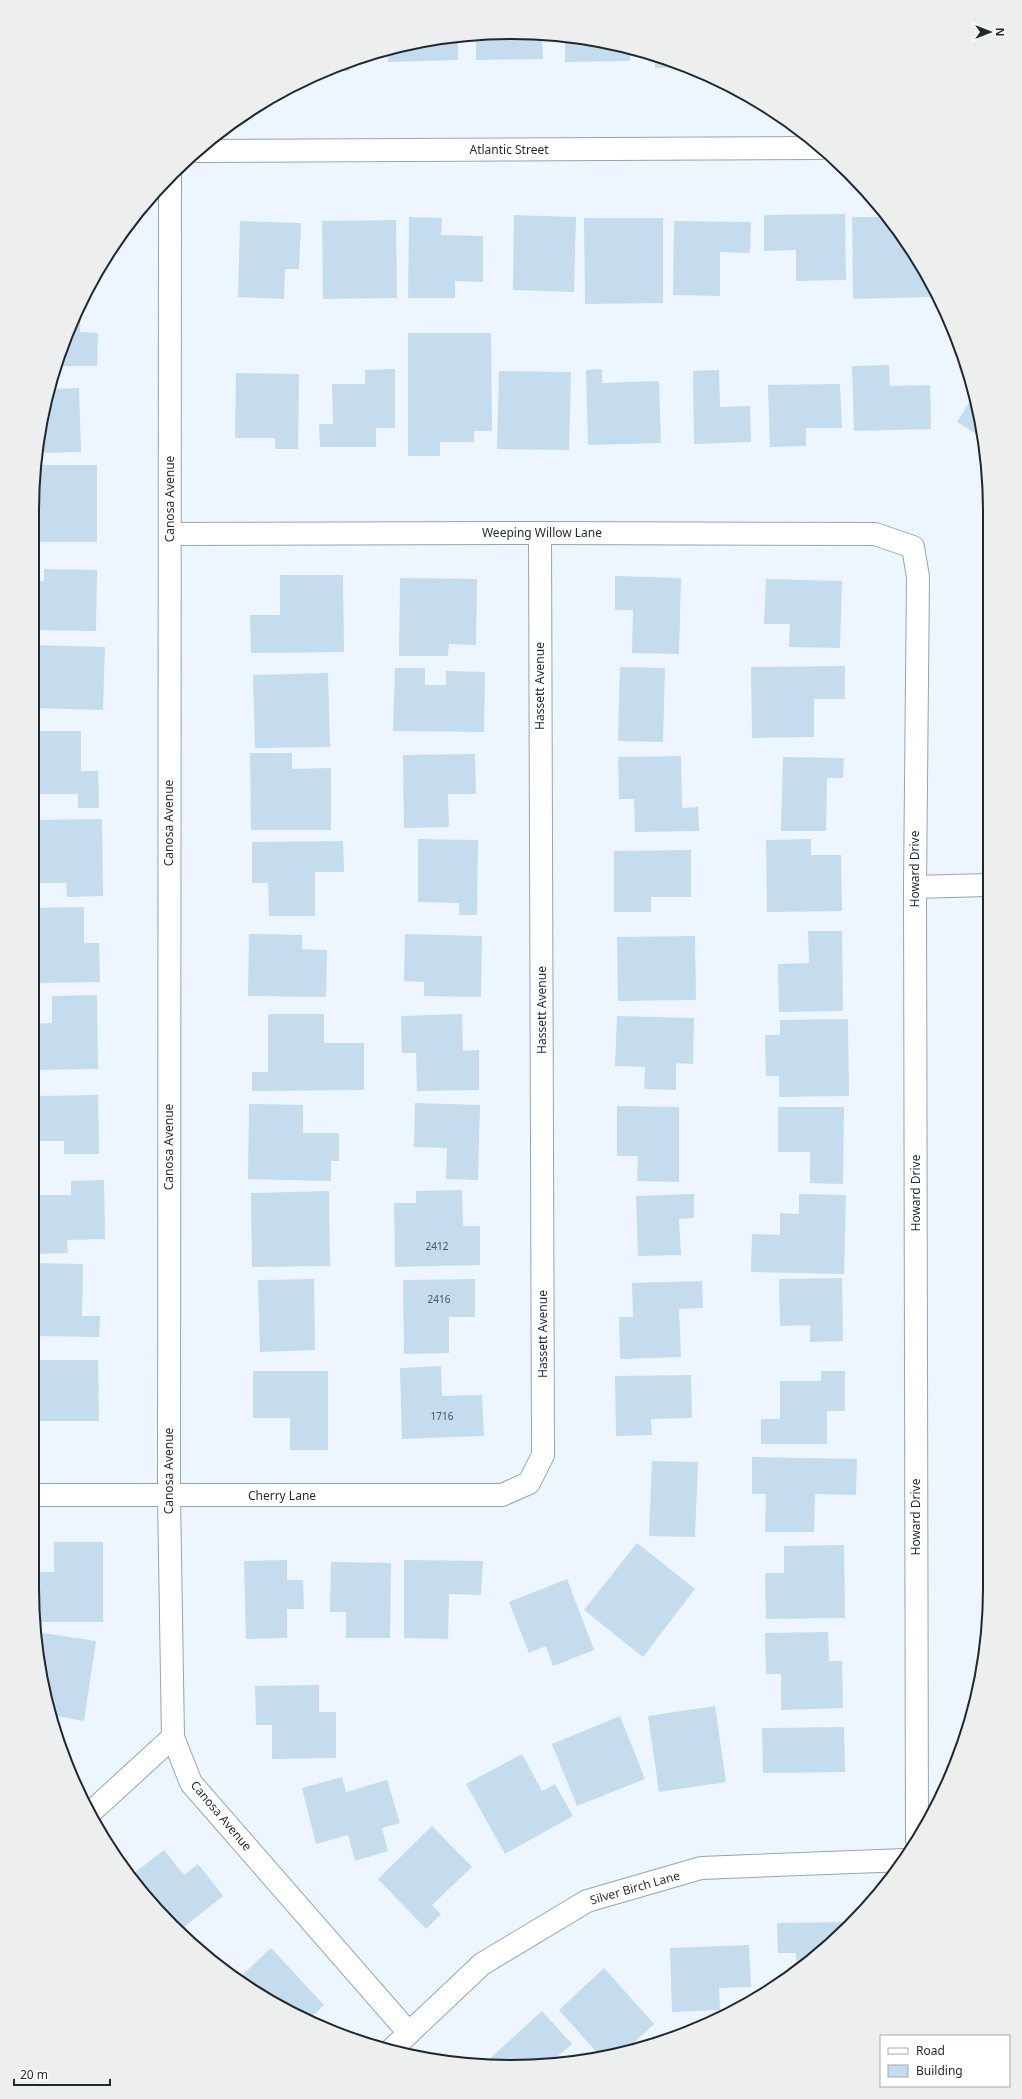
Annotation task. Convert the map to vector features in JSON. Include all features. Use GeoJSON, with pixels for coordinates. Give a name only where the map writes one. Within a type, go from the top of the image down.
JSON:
{"type":"FeatureCollection","features":[{"type":"Feature","properties":{"kind":"street","name":"Atlantic Street"},"geometry":{"type":"LineString","coordinates":[[206,151],[812,148]]}},
{"type":"Feature","properties":{"kind":"street","name":"Canosa Avenue"},"geometry":{"type":"LineString","coordinates":[[170,185],[169,1496],[173,1737],[191,1783],[409,2033]]}},
{"type":"Feature","properties":{"kind":"street","name":"Hassett Avenue"},"geometry":{"type":"LineString","coordinates":[[529,1483],[543,1455],[540,533]]}},
{"type":"Feature","properties":{"kind":"street","name":"Weeping Willow Lane"},"geometry":{"type":"LineString","coordinates":[[170,534],[874,534],[913,547]]}},
{"type":"Feature","properties":{"kind":"street","name":"Howard Drive"},"geometry":{"type":"LineString","coordinates":[[913,547],[918,577],[915,887],[917,1829]]}},
{"type":"Feature","properties":{"kind":"street"},"geometry":{"type":"LineString","coordinates":[[915,887],[983,885]]}},
{"type":"Feature","properties":{"kind":"street","name":"Cherry Lane"},"geometry":{"type":"LineString","coordinates":[[39,1495],[502,1495],[529,1483]]}},
{"type":"Feature","properties":{"kind":"street"},"geometry":{"type":"LineString","coordinates":[[94,1809],[173,1737]]}},
{"type":"Feature","properties":{"kind":"street","name":"Silver Birch Lane"},"geometry":{"type":"LineString","coordinates":[[395,2045],[482,1964],[587,1901],[701,1868],[896,1860]]}},
{"type":"Feature","properties":{"kind":"building"},"geometry":{"type":"Polygon","coordinates":[[[476,40],[542,40],[543,59],[476,60],[476,40]]]}},
{"type":"Feature","properties":{"kind":"building"},"geometry":{"type":"Polygon","coordinates":[[[458,42],[458,60],[388,62],[389,55],[419,48],[458,42]]]}},
{"type":"Feature","properties":{"kind":"building"},"geometry":{"type":"Polygon","coordinates":[[[565,42],[603,48],[630,54],[630,61],[565,62],[565,42]]]}},
{"type":"Feature","properties":{"kind":"building"},"geometry":{"type":"Polygon","coordinates":[[[655,62],[672,68],[655,68],[655,62]]]}},
{"type":"Feature","properties":{"kind":"building"},"geometry":{"type":"Polygon","coordinates":[[[350,67],[350,71],[341,71],[350,67]]]}},
{"type":"Feature","properties":{"kind":"building"},"geometry":{"type":"Polygon","coordinates":[[[845,214],[846,280],[796,281],[796,250],[764,251],[764,215],[845,214]]]}},
{"type":"Feature","properties":{"kind":"building"},"geometry":{"type":"Polygon","coordinates":[[[514,215],[576,217],[574,292],[513,290],[514,215]]]}},
{"type":"Feature","properties":{"kind":"building"},"geometry":{"type":"Polygon","coordinates":[[[409,217],[442,218],[441,235],[483,236],[483,282],[455,281],[455,298],[408,298],[409,217]]]}},
{"type":"Feature","properties":{"kind":"building"},"geometry":{"type":"Polygon","coordinates":[[[852,217],[879,217],[920,275],[930,297],[853,299],[852,217]]]}},
{"type":"Feature","properties":{"kind":"building"},"geometry":{"type":"Polygon","coordinates":[[[584,218],[663,218],[663,303],[585,304],[584,218]]]}},
{"type":"Feature","properties":{"kind":"building"},"geometry":{"type":"Polygon","coordinates":[[[396,220],[397,298],[323,299],[322,221],[396,220]]]}},
{"type":"Feature","properties":{"kind":"building"},"geometry":{"type":"Polygon","coordinates":[[[240,221],[301,223],[299,269],[285,269],[284,299],[238,297],[240,221]]]}},
{"type":"Feature","properties":{"kind":"building"},"geometry":{"type":"Polygon","coordinates":[[[674,221],[751,222],[750,253],[720,252],[720,296],[673,295],[674,221]]]}},
{"type":"Feature","properties":{"kind":"building"},"geometry":{"type":"Polygon","coordinates":[[[81,318],[80,332],[98,333],[97,366],[62,366],[81,318]]]}},
{"type":"Feature","properties":{"kind":"building"},"geometry":{"type":"Polygon","coordinates":[[[408,333],[491,333],[492,431],[474,431],[474,442],[440,442],[440,456],[408,456],[408,333]]]}},
{"type":"Feature","properties":{"kind":"building"},"geometry":{"type":"Polygon","coordinates":[[[889,365],[890,386],[930,385],[931,429],[854,431],[852,366],[889,365]]]}},
{"type":"Feature","properties":{"kind":"building"},"geometry":{"type":"Polygon","coordinates":[[[395,369],[395,428],[376,428],[376,447],[320,447],[319,424],[333,424],[332,384],[365,384],[365,370],[395,369]]]}},
{"type":"Feature","properties":{"kind":"building"},"geometry":{"type":"Polygon","coordinates":[[[602,369],[602,383],[659,381],[661,443],[588,445],[586,370],[602,369]]]}},
{"type":"Feature","properties":{"kind":"building"},"geometry":{"type":"Polygon","coordinates":[[[719,370],[720,407],[750,406],[751,442],[694,444],[693,371],[719,370]]]}},
{"type":"Feature","properties":{"kind":"building"},"geometry":{"type":"Polygon","coordinates":[[[499,371],[571,372],[569,450],[497,449],[499,371]]]}},
{"type":"Feature","properties":{"kind":"building"},"geometry":{"type":"Polygon","coordinates":[[[236,373],[299,374],[298,449],[275,449],[275,438],[235,438],[236,373]]]}},
{"type":"Feature","properties":{"kind":"building"},"geometry":{"type":"Polygon","coordinates":[[[840,384],[842,428],[806,428],[806,446],[770,447],[768,385],[840,384]]]}},
{"type":"Feature","properties":{"kind":"building"},"geometry":{"type":"Polygon","coordinates":[[[79,388],[81,452],[43,453],[55,389],[79,388]]]}},
{"type":"Feature","properties":{"kind":"building"},"geometry":{"type":"Polygon","coordinates":[[[970,401],[976,434],[957,422],[970,401]]]}},
{"type":"Feature","properties":{"kind":"building"},"geometry":{"type":"Polygon","coordinates":[[[41,465],[97,465],[97,542],[39,542],[41,465]]]}},
{"type":"Feature","properties":{"kind":"building"},"geometry":{"type":"Polygon","coordinates":[[[44,569],[97,570],[96,631],[39,630],[39,581],[44,581],[44,569]]]}},
{"type":"Feature","properties":{"kind":"building"},"geometry":{"type":"Polygon","coordinates":[[[280,575],[343,575],[344,652],[251,653],[250,615],[280,615],[280,575]]]}},
{"type":"Feature","properties":{"kind":"building"},"geometry":{"type":"Polygon","coordinates":[[[615,576],[681,578],[679,654],[632,653],[633,610],[615,610],[615,576]]]}},
{"type":"Feature","properties":{"kind":"building"},"geometry":{"type":"Polygon","coordinates":[[[400,578],[477,579],[476,645],[449,644],[448,656],[399,656],[400,578]]]}},
{"type":"Feature","properties":{"kind":"building"},"geometry":{"type":"Polygon","coordinates":[[[766,579],[842,581],[840,648],[789,647],[790,624],[764,624],[766,579]]]}},
{"type":"Feature","properties":{"kind":"building"},"geometry":{"type":"Polygon","coordinates":[[[39,645],[105,647],[103,710],[39,708],[39,645]]]}},
{"type":"Feature","properties":{"kind":"building"},"geometry":{"type":"Polygon","coordinates":[[[845,666],[845,699],[814,699],[814,737],[752,738],[751,667],[845,666]]]}},
{"type":"Feature","properties":{"kind":"building"},"geometry":{"type":"Polygon","coordinates":[[[620,667],[665,668],[663,742],[618,741],[620,667]]]}},
{"type":"Feature","properties":{"kind":"building"},"geometry":{"type":"Polygon","coordinates":[[[395,668],[425,668],[425,685],[446,685],[446,671],[485,672],[484,732],[393,731],[395,668]]]}},
{"type":"Feature","properties":{"kind":"building"},"geometry":{"type":"Polygon","coordinates":[[[328,673],[330,747],[255,748],[253,675],[328,673]]]}},
{"type":"Feature","properties":{"kind":"building"},"geometry":{"type":"Polygon","coordinates":[[[39,731],[81,731],[81,771],[98,771],[99,808],[78,808],[78,794],[39,794],[39,731]]]}},
{"type":"Feature","properties":{"kind":"building"},"geometry":{"type":"Polygon","coordinates":[[[250,753],[292,753],[292,769],[331,768],[331,830],[251,830],[250,753]]]}},
{"type":"Feature","properties":{"kind":"building"},"geometry":{"type":"Polygon","coordinates":[[[475,754],[476,794],[448,794],[449,827],[404,828],[403,755],[475,754]]]}},
{"type":"Feature","properties":{"kind":"building"},"geometry":{"type":"Polygon","coordinates":[[[681,756],[682,808],[698,807],[699,831],[635,832],[634,799],[619,799],[618,757],[681,756]]]}},
{"type":"Feature","properties":{"kind":"building"},"geometry":{"type":"Polygon","coordinates":[[[783,757],[844,758],[843,778],[827,778],[826,831],[781,831],[783,757]]]}},
{"type":"Feature","properties":{"kind":"building"},"geometry":{"type":"Polygon","coordinates":[[[102,819],[103,896],[67,897],[66,883],[39,883],[39,820],[102,819]]]}},
{"type":"Feature","properties":{"kind":"building"},"geometry":{"type":"Polygon","coordinates":[[[418,839],[478,840],[477,915],[459,915],[459,903],[418,902],[418,839]]]}},
{"type":"Feature","properties":{"kind":"building"},"geometry":{"type":"Polygon","coordinates":[[[811,839],[811,855],[841,855],[842,911],[767,912],[766,840],[811,839]]]}},
{"type":"Feature","properties":{"kind":"building"},"geometry":{"type":"Polygon","coordinates":[[[343,841],[344,872],[315,872],[315,916],[269,916],[268,883],[252,883],[252,842],[343,841]]]}},
{"type":"Feature","properties":{"kind":"building"},"geometry":{"type":"Polygon","coordinates":[[[691,850],[691,897],[651,897],[651,912],[614,912],[614,851],[691,850]]]}},
{"type":"Feature","properties":{"kind":"building"},"geometry":{"type":"Polygon","coordinates":[[[84,907],[84,943],[99,943],[100,982],[39,983],[39,908],[84,907]]]}},
{"type":"Feature","properties":{"kind":"building"},"geometry":{"type":"Polygon","coordinates":[[[808,931],[842,931],[843,1011],[779,1012],[778,964],[809,963],[808,931]]]}},
{"type":"Feature","properties":{"kind":"building"},"geometry":{"type":"Polygon","coordinates":[[[249,934],[302,935],[302,949],[327,950],[326,997],[248,996],[249,934]]]}},
{"type":"Feature","properties":{"kind":"building"},"geometry":{"type":"Polygon","coordinates":[[[405,934],[482,936],[481,997],[424,996],[424,982],[404,981],[405,934]]]}},
{"type":"Feature","properties":{"kind":"building"},"geometry":{"type":"Polygon","coordinates":[[[695,936],[696,1000],[618,1001],[617,937],[695,936]]]}},
{"type":"Feature","properties":{"kind":"building"},"geometry":{"type":"Polygon","coordinates":[[[97,995],[98,1069],[39,1070],[39,1024],[52,1023],[52,996],[97,995]]]}},
{"type":"Feature","properties":{"kind":"building"},"geometry":{"type":"Polygon","coordinates":[[[268,1014],[324,1014],[324,1043],[364,1043],[364,1090],[252,1091],[252,1072],[268,1072],[268,1014]]]}},
{"type":"Feature","properties":{"kind":"building"},"geometry":{"type":"Polygon","coordinates":[[[462,1014],[463,1051],[479,1050],[479,1090],[417,1091],[416,1053],[402,1053],[401,1016],[462,1014]]]}},
{"type":"Feature","properties":{"kind":"building"},"geometry":{"type":"Polygon","coordinates":[[[617,1016],[694,1018],[693,1064],[676,1063],[676,1090],[644,1089],[645,1067],[615,1066],[617,1016]]]}},
{"type":"Feature","properties":{"kind":"building"},"geometry":{"type":"Polygon","coordinates":[[[848,1019],[849,1096],[779,1097],[779,1076],[766,1076],[765,1035],[780,1035],[780,1020],[848,1019]]]}},
{"type":"Feature","properties":{"kind":"building"},"geometry":{"type":"Polygon","coordinates":[[[98,1095],[99,1154],[64,1154],[64,1141],[39,1141],[39,1096],[98,1095]]]}},
{"type":"Feature","properties":{"kind":"building"},"geometry":{"type":"Polygon","coordinates":[[[415,1103],[480,1105],[478,1180],[446,1179],[447,1148],[414,1147],[415,1103]]]}},
{"type":"Feature","properties":{"kind":"building"},"geometry":{"type":"Polygon","coordinates":[[[249,1104],[303,1105],[303,1133],[339,1133],[339,1161],[331,1161],[331,1181],[248,1179],[249,1104]]]}},
{"type":"Feature","properties":{"kind":"building"},"geometry":{"type":"Polygon","coordinates":[[[617,1106],[679,1107],[679,1182],[637,1181],[638,1156],[617,1156],[617,1106]]]}},
{"type":"Feature","properties":{"kind":"building"},"geometry":{"type":"Polygon","coordinates":[[[778,1107],[844,1107],[843,1184],[810,1183],[810,1152],[778,1152],[778,1107]]]}},
{"type":"Feature","properties":{"kind":"building"},"geometry":{"type":"Polygon","coordinates":[[[104,1180],[105,1239],[67,1240],[68,1253],[39,1254],[39,1195],[71,1195],[71,1181],[104,1180]]]}},
{"type":"Feature","properties":{"kind":"building"},"geometry":{"type":"Polygon","coordinates":[[[462,1190],[463,1226],[480,1226],[480,1265],[395,1267],[394,1203],[416,1203],[416,1191],[462,1190]]]}},
{"type":"Feature","properties":{"kind":"building"},"geometry":{"type":"Polygon","coordinates":[[[329,1191],[330,1266],[252,1267],[251,1193],[329,1191]]]}},
{"type":"Feature","properties":{"kind":"building"},"geometry":{"type":"Polygon","coordinates":[[[694,1194],[694,1218],[679,1219],[681,1255],[638,1256],[636,1196],[694,1194]]]}},
{"type":"Feature","properties":{"kind":"building"},"geometry":{"type":"Polygon","coordinates":[[[799,1194],[846,1195],[844,1274],[751,1272],[752,1234],[780,1235],[780,1213],[799,1214],[799,1194]]]}},
{"type":"Feature","properties":{"kind":"building"},"geometry":{"type":"Polygon","coordinates":[[[39,1263],[83,1264],[82,1316],[100,1316],[99,1337],[39,1336],[39,1263]]]}},
{"type":"Feature","properties":{"kind":"building"},"geometry":{"type":"Polygon","coordinates":[[[842,1278],[843,1341],[810,1342],[810,1325],[780,1326],[779,1279],[842,1278]]]}},
{"type":"Feature","properties":{"kind":"building"},"geometry":{"type":"Polygon","coordinates":[[[314,1279],[315,1350],[260,1352],[258,1280],[314,1279]]]}},
{"type":"Feature","properties":{"kind":"building"},"geometry":{"type":"Polygon","coordinates":[[[475,1279],[475,1317],[449,1317],[449,1353],[404,1354],[403,1280],[475,1279]]]}},
{"type":"Feature","properties":{"kind":"building"},"geometry":{"type":"Polygon","coordinates":[[[702,1281],[703,1308],[679,1309],[681,1357],[620,1359],[619,1317],[633,1317],[632,1283],[702,1281]]]}},
{"type":"Feature","properties":{"kind":"building"},"geometry":{"type":"Polygon","coordinates":[[[39,1360],[98,1360],[99,1421],[39,1421],[39,1360]]]}},
{"type":"Feature","properties":{"kind":"building"},"geometry":{"type":"Polygon","coordinates":[[[441,1366],[442,1396],[482,1395],[484,1436],[402,1439],[400,1368],[441,1366]]]}},
{"type":"Feature","properties":{"kind":"building"},"geometry":{"type":"Polygon","coordinates":[[[253,1371],[328,1371],[328,1450],[290,1450],[290,1418],[253,1418],[253,1371]]]}},
{"type":"Feature","properties":{"kind":"building"},"geometry":{"type":"Polygon","coordinates":[[[821,1371],[845,1371],[845,1411],[827,1411],[827,1444],[761,1444],[761,1419],[780,1419],[780,1381],[821,1381],[821,1371]]]}},
{"type":"Feature","properties":{"kind":"building"},"geometry":{"type":"Polygon","coordinates":[[[691,1375],[692,1418],[651,1419],[652,1435],[616,1436],[615,1376],[691,1375]]]}},
{"type":"Feature","properties":{"kind":"building"},"geometry":{"type":"Polygon","coordinates":[[[752,1457],[857,1459],[856,1495],[815,1494],[814,1532],[765,1532],[766,1494],[752,1494],[752,1457]]]}},
{"type":"Feature","properties":{"kind":"building"},"geometry":{"type":"Polygon","coordinates":[[[652,1461],[698,1462],[695,1537],[649,1536],[652,1461]]]}},
{"type":"Feature","properties":{"kind":"building"},"geometry":{"type":"Polygon","coordinates":[[[54,1542],[103,1542],[103,1622],[40,1622],[39,1572],[54,1572],[54,1542]]]}},
{"type":"Feature","properties":{"kind":"building"},"geometry":{"type":"Polygon","coordinates":[[[637,1543],[695,1589],[643,1657],[584,1610],[637,1543]]]}},
{"type":"Feature","properties":{"kind":"building"},"geometry":{"type":"Polygon","coordinates":[[[844,1545],[845,1618],[766,1619],[765,1573],[784,1573],[784,1546],[844,1545]]]}},
{"type":"Feature","properties":{"kind":"building"},"geometry":{"type":"Polygon","coordinates":[[[287,1560],[287,1580],[303,1580],[304,1609],[287,1609],[287,1638],[246,1639],[244,1561],[287,1560]]]}},
{"type":"Feature","properties":{"kind":"building"},"geometry":{"type":"Polygon","coordinates":[[[404,1560],[483,1561],[481,1595],[449,1594],[448,1639],[404,1638],[404,1560]]]}},
{"type":"Feature","properties":{"kind":"building"},"geometry":{"type":"Polygon","coordinates":[[[331,1562],[391,1563],[390,1638],[346,1638],[346,1612],[330,1612],[331,1562]]]}},
{"type":"Feature","properties":{"kind":"building"},"geometry":{"type":"Polygon","coordinates":[[[567,1579],[594,1650],[553,1666],[546,1646],[529,1653],[509,1602],[567,1579]]]}},
{"type":"Feature","properties":{"kind":"building"},"geometry":{"type":"Polygon","coordinates":[[[828,1632],[829,1661],[842,1661],[843,1708],[781,1710],[781,1674],[766,1674],[765,1633],[828,1632]]]}},
{"type":"Feature","properties":{"kind":"building"},"geometry":{"type":"Polygon","coordinates":[[[41,1633],[96,1641],[84,1721],[57,1716],[48,1680],[41,1633]]]}},
{"type":"Feature","properties":{"kind":"building"},"geometry":{"type":"Polygon","coordinates":[[[319,1685],[319,1712],[336,1712],[336,1758],[272,1759],[272,1725],[256,1725],[255,1686],[319,1685]]]}},
{"type":"Feature","properties":{"kind":"building"},"geometry":{"type":"Polygon","coordinates":[[[715,1706],[726,1782],[659,1792],[648,1716],[715,1706]]]}},
{"type":"Feature","properties":{"kind":"building"},"geometry":{"type":"Polygon","coordinates":[[[620,1716],[645,1779],[577,1806],[552,1744],[620,1716]]]}},
{"type":"Feature","properties":{"kind":"building"},"geometry":{"type":"Polygon","coordinates":[[[844,1727],[845,1772],[763,1773],[762,1728],[844,1727]]]}},
{"type":"Feature","properties":{"kind":"building"},"geometry":{"type":"Polygon","coordinates":[[[522,1754],[542,1791],[555,1784],[573,1816],[505,1854],[466,1784],[522,1754]]]}},
{"type":"Feature","properties":{"kind":"building"},"geometry":{"type":"Polygon","coordinates":[[[342,1777],[346,1792],[387,1780],[400,1823],[382,1828],[388,1851],[355,1861],[348,1835],[316,1844],[302,1788],[342,1777]]]}},
{"type":"Feature","properties":{"kind":"building"},"geometry":{"type":"Polygon","coordinates":[[[432,1826],[472,1867],[432,1905],[441,1914],[426,1929],[378,1879],[432,1826]]]}},
{"type":"Feature","properties":{"kind":"building"},"geometry":{"type":"Polygon","coordinates":[[[164,1850],[184,1875],[198,1864],[223,1896],[183,1928],[156,1899],[135,1872],[164,1850]]]}},
{"type":"Feature","properties":{"kind":"building"},"geometry":{"type":"Polygon","coordinates":[[[845,1922],[797,1963],[796,1953],[778,1953],[777,1923],[845,1922]]]}},
{"type":"Feature","properties":{"kind":"building"},"geometry":{"type":"Polygon","coordinates":[[[749,1945],[751,1987],[719,1988],[720,2010],[672,2012],[670,1948],[749,1945]]]}},
{"type":"Feature","properties":{"kind":"building"},"geometry":{"type":"Polygon","coordinates":[[[271,1948],[324,2005],[312,2016],[275,1997],[242,1975],[271,1948]]]}},
{"type":"Feature","properties":{"kind":"building"},"geometry":{"type":"Polygon","coordinates":[[[604,1968],[654,2024],[632,2044],[597,2052],[559,2010],[604,1968]]]}},
{"type":"Feature","properties":{"kind":"building"},"geometry":{"type":"Polygon","coordinates":[[[542,2011],[572,2044],[556,2058],[511,2060],[489,2059],[542,2011]]]}}]}
